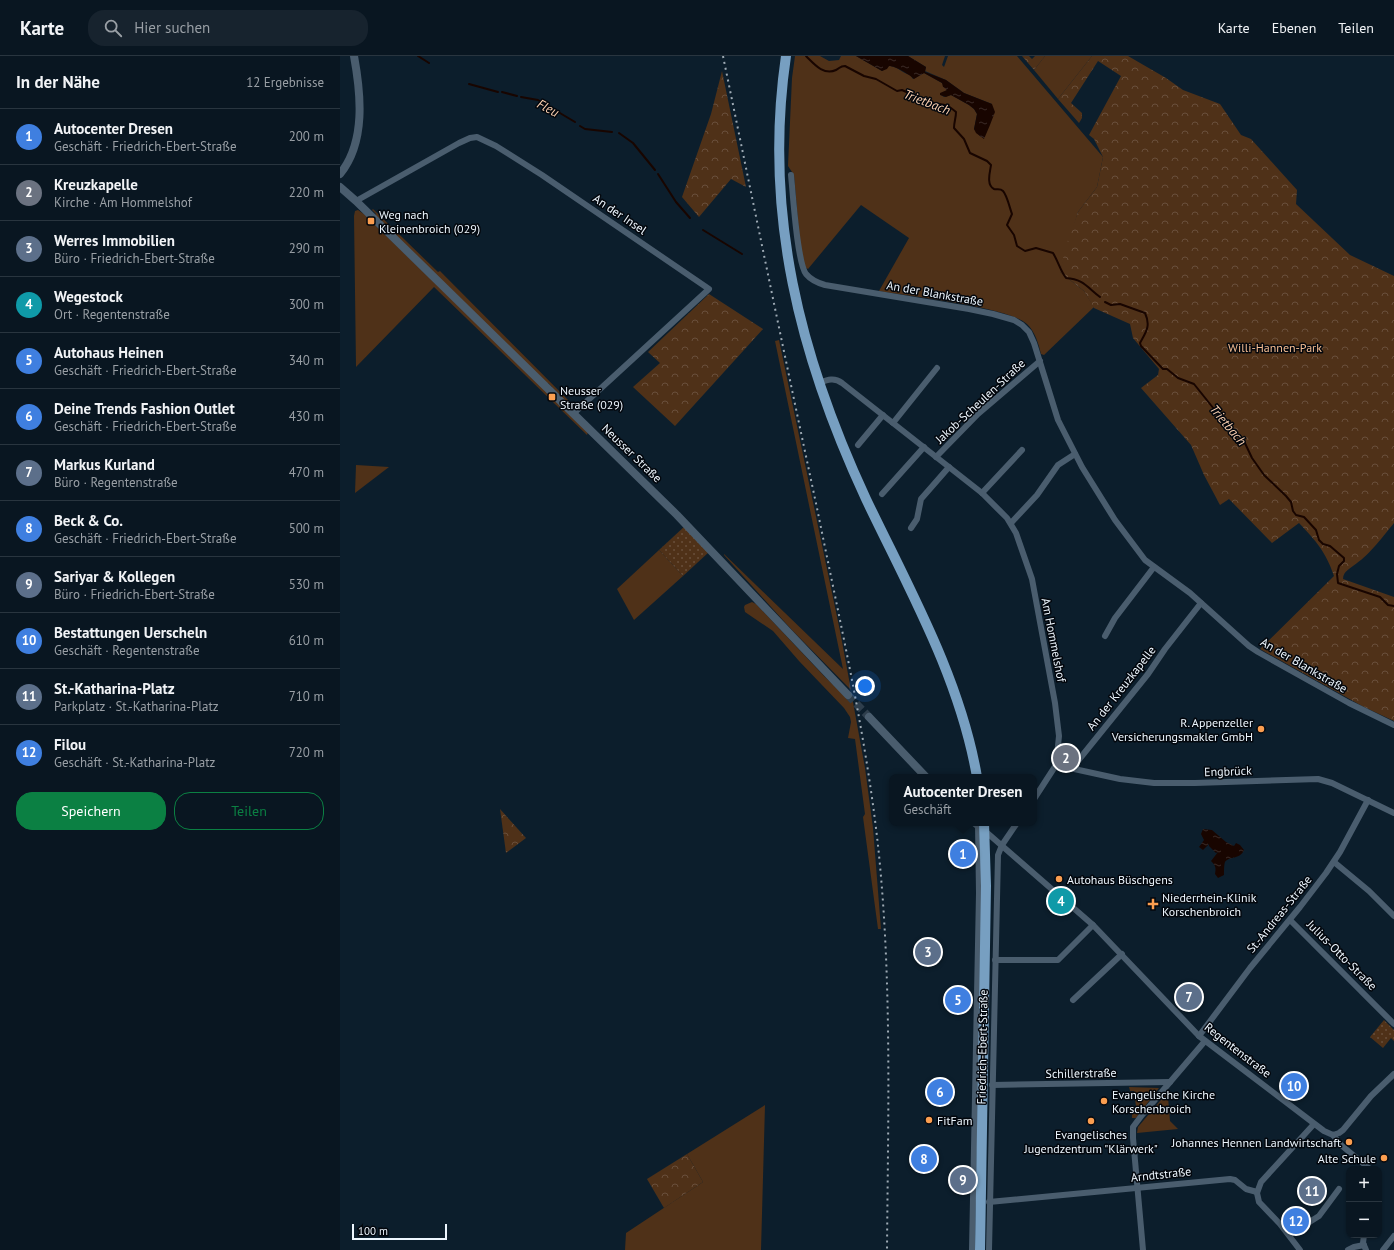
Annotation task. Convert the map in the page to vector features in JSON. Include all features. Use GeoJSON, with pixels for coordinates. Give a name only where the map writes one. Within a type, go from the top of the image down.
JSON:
{"type":"FeatureCollection","features":[{"type":"Feature","properties":{"kind":"main road"},"geometry":{"type":"LineString","coordinates":[[786,56],[781,98],[779,136],[782,210],[788,258],[804,335],[818,383],[852,468],[943,661],[962,713],[973,753],[977,774]]}},
{"type":"Feature","properties":{"kind":"main road"},"geometry":{"type":"LineString","coordinates":[[980,826],[986,890],[980,1250]]}},
{"type":"Feature","properties":{"kind":"street"},"geometry":{"type":"LineString","coordinates":[[340,174],[350,158],[358,135],[359,98],[354,56]]}},
{"type":"Feature","properties":{"kind":"street","name":"An der Insel"},"geometry":{"type":"LineString","coordinates":[[356,201],[459,143],[470,138],[477,137],[502,150],[542,175],[710,289],[574,413]]}},
{"type":"Feature","properties":{"kind":"street","name":"An der Blankstraße"},"geometry":{"type":"LineString","coordinates":[[791,175],[800,257],[804,271],[811,279],[825,285],[974,309],[1014,320],[1024,326],[1029,332],[1034,343],[1056,417],[1075,454],[1115,520],[1142,557],[1184,588],[1244,642],[1258,652],[1349,703],[1394,725]]}},
{"type":"Feature","properties":{"kind":"street","name":"Neusser Straße"},"geometry":{"type":"LineString","coordinates":[[340,187],[685,522],[848,695]]}},
{"type":"Feature","properties":{"kind":"street","name":"Jakob-Scheulen-Straße"},"geometry":{"type":"LineString","coordinates":[[936,456],[978,414],[1040,361]]}},
{"type":"Feature","properties":{"kind":"street"},"geometry":{"type":"LineString","coordinates":[[893,423],[937,368]]}},
{"type":"Feature","properties":{"kind":"street","name":"Am Hommelshof"},"geometry":{"type":"LineString","coordinates":[[818,383],[832,379],[838,380],[982,493],[1011,523],[1021,544],[1030,572],[1059,728],[1056,765],[1037,794]]}},
{"type":"Feature","properties":{"kind":"street"},"geometry":{"type":"LineString","coordinates":[[858,445],[883,415]]}},
{"type":"Feature","properties":{"kind":"street"},"geometry":{"type":"LineString","coordinates":[[882,494],[924,447]]}},
{"type":"Feature","properties":{"kind":"street"},"geometry":{"type":"LineString","coordinates":[[982,493],[1022,450]]}},
{"type":"Feature","properties":{"kind":"street"},"geometry":{"type":"LineString","coordinates":[[1011,523],[1037,495],[1058,465],[1075,454]]}},
{"type":"Feature","properties":{"kind":"street"},"geometry":{"type":"LineString","coordinates":[[911,528],[917,519],[921,499],[949,466]]}},
{"type":"Feature","properties":{"kind":"street"},"geometry":{"type":"LineString","coordinates":[[1105,636],[1115,618],[1154,567]]}},
{"type":"Feature","properties":{"kind":"street","name":"An der Kreuzkapelle"},"geometry":{"type":"LineString","coordinates":[[1075,769],[1077,762],[1148,674],[1165,649],[1201,603]]}},
{"type":"Feature","properties":{"kind":"street"},"geometry":{"type":"LineString","coordinates":[[869,717],[923,774]]}},
{"type":"Feature","properties":{"kind":"street","name":"Engbrück"},"geometry":{"type":"LineString","coordinates":[[1056,765],[1120,779],[1154,783],[1318,779],[1332,783],[1394,813]]}},
{"type":"Feature","properties":{"kind":"street","name":"St.-Andreas-Straße"},"geometry":{"type":"LineString","coordinates":[[1143,1250],[1132,1138],[1133,1127],[1170,1082],[1202,1039],[1250,968],[1290,920],[1334,862],[1368,800]]}},
{"type":"Feature","properties":{"kind":"street","name":"Regentenstraße"},"geometry":{"type":"LineString","coordinates":[[980,826],[1093,925],[1202,1039],[1314,1124],[1333,1135],[1341,1145],[1366,1166]]}},
{"type":"Feature","properties":{"kind":"street","name":"Friedrich-Ebert-Straße"},"geometry":{"type":"LineString","coordinates":[[972,1250],[980,826]]}},
{"type":"Feature","properties":{"kind":"street"},"geometry":{"type":"LineString","coordinates":[[1002,845],[1015,826]]}},
{"type":"Feature","properties":{"kind":"street","name":"Friedrich-Ebert-Straße"},"geometry":{"type":"LineString","coordinates":[[989,1250],[998,855],[1002,845]]}},
{"type":"Feature","properties":{"kind":"street"},"geometry":{"type":"LineString","coordinates":[[1334,862],[1369,891],[1394,916]]}},
{"type":"Feature","properties":{"kind":"street","name":"Julius-Otto-Straße"},"geometry":{"type":"LineString","coordinates":[[1290,920],[1394,1024]]}},
{"type":"Feature","properties":{"kind":"street"},"geometry":{"type":"LineString","coordinates":[[995,960],[1057,961],[1061,959],[1093,925]]}},
{"type":"Feature","properties":{"kind":"street"},"geometry":{"type":"LineString","coordinates":[[1074,1000],[1122,954]]}},
{"type":"Feature","properties":{"kind":"street"},"geometry":{"type":"LineString","coordinates":[[1333,1135],[1342,1132],[1371,1096],[1394,1074]]}},
{"type":"Feature","properties":{"kind":"street","name":"Schillerstraße"},"geometry":{"type":"LineString","coordinates":[[992,1085],[1170,1082]]}},
{"type":"Feature","properties":{"kind":"street"},"geometry":{"type":"LineString","coordinates":[[1300,1250],[1289,1235],[1260,1204],[1258,1192],[1261,1182],[1314,1124]]}},
{"type":"Feature","properties":{"kind":"street","name":"Arndtstraße"},"geometry":{"type":"LineString","coordinates":[[990,1202],[1231,1178],[1236,1180],[1246,1189],[1258,1192]]}},
{"type":"Feature","properties":{"kind":"street"},"geometry":{"type":"LineString","coordinates":[[1289,1235],[1319,1216],[1339,1189]]}},
{"type":"Feature","properties":{"kind":"street"},"geometry":{"type":"LineString","coordinates":[[1383,1250],[1394,1236]]}},
{"type":"Feature","properties":{"kind":"street"},"geometry":{"type":"LineString","coordinates":[[1348,1250],[1354,1247],[1365,1247]]}},
{"type":"Feature","properties":{"kind":"green space"},"geometry":{"type":"Polygon","coordinates":[[[795,56],[820,56],[829,61],[839,60],[841,56],[856,56],[882,71],[889,66],[897,68],[910,75],[913,79],[924,73],[942,83],[947,90],[941,95],[944,97],[951,95],[974,109],[977,114],[974,129],[981,137],[992,104],[964,93],[946,80],[925,71],[926,67],[908,56],[945,56],[942,65],[944,67],[948,56],[1017,56],[1103,157],[1097,187],[1078,212],[1060,272],[1084,291],[1094,307],[1044,355],[1041,354],[1036,338],[1030,327],[1017,318],[980,307],[879,291],[909,238],[861,205],[808,269],[805,267],[800,244],[794,175],[788,166],[792,78],[795,56]]]}},
{"type":"Feature","properties":{"kind":"green space"},"geometry":{"type":"Polygon","coordinates":[[[1022,56],[1029,56],[1032,59],[1035,56],[1045,56],[1034,70],[1022,56]]]}},
{"type":"Feature","properties":{"kind":"green space"},"geometry":{"type":"Polygon","coordinates":[[[1045,56],[1092,56],[1058,99],[1034,70],[1045,56]]]}},
{"type":"Feature","properties":{"kind":"green space","name":"Willi-Hannen-Park"},"geometry":{"type":"Polygon","coordinates":[[[1092,56],[1128,56],[1166,78],[1183,90],[1220,104],[1241,135],[1251,139],[1297,190],[1296,204],[1350,255],[1394,276],[1394,523],[1367,555],[1346,572],[1343,579],[1394,597],[1394,721],[1362,706],[1260,649],[1334,576],[1328,560],[1315,541],[1299,523],[1272,543],[1229,499],[1220,505],[1204,475],[1191,445],[1141,388],[1158,375],[1159,369],[1133,338],[1130,324],[1094,308],[1084,291],[1060,272],[1066,246],[1078,212],[1097,187],[1103,157],[1094,139],[1089,135],[1121,76],[1098,61],[1071,103],[1082,113],[1082,118],[1079,123],[1058,99],[1092,56]]]}},
{"type":"Feature","properties":{"kind":"green space"},"geometry":{"type":"Polygon","coordinates":[[[722,71],[746,187],[731,179],[699,217],[682,197],[711,114],[722,71]]]}},
{"type":"Feature","properties":{"kind":"green space"},"geometry":{"type":"Polygon","coordinates":[[[373,209],[438,272],[440,271],[573,405],[578,405],[577,407],[570,406],[551,388],[552,387],[548,383],[547,384],[375,215],[376,214],[372,210],[373,209]]]}},
{"type":"Feature","properties":{"kind":"green space"},"geometry":{"type":"Polygon","coordinates":[[[358,210],[368,217],[367,220],[373,225],[374,224],[588,432],[587,435],[434,287],[356,367],[354,216],[355,211],[358,210]]]}},
{"type":"Feature","properties":{"kind":"green space"},"geometry":{"type":"Polygon","coordinates":[[[709,294],[763,329],[675,426],[633,387],[660,363],[648,352],[709,294]]]}},
{"type":"Feature","properties":{"kind":"green space"},"geometry":{"type":"Polygon","coordinates":[[[779,340],[851,690],[791,629],[724,555],[843,669],[775,341],[779,340]]]}},
{"type":"Feature","properties":{"kind":"green space"},"geometry":{"type":"Polygon","coordinates":[[[356,465],[389,467],[355,493],[356,465]]]}},
{"type":"Feature","properties":{"kind":"green space"},"geometry":{"type":"Polygon","coordinates":[[[685,526],[709,552],[683,576],[659,550],[685,526]]]}},
{"type":"Feature","properties":{"kind":"green space"},"geometry":{"type":"Polygon","coordinates":[[[659,550],[683,576],[634,620],[617,589],[659,550]]]}},
{"type":"Feature","properties":{"kind":"green space"},"geometry":{"type":"Polygon","coordinates":[[[752,602],[756,604],[824,676],[849,700],[851,691],[865,768],[873,828],[881,929],[878,929],[863,817],[865,814],[855,739],[848,738],[851,722],[850,717],[844,708],[799,661],[773,631],[745,612],[745,605],[752,602]]]}},
{"type":"Feature","properties":{"kind":"green space"},"geometry":{"type":"Polygon","coordinates":[[[500,809],[526,838],[506,853],[500,809]]]}},
{"type":"Feature","properties":{"kind":"green space"},"geometry":{"type":"Polygon","coordinates":[[[1384,1020],[1394,1030],[1394,1041],[1391,1038],[1383,1048],[1370,1037],[1384,1020]]]}},
{"type":"Feature","properties":{"kind":"green space"},"geometry":{"type":"Polygon","coordinates":[[[1129,1087],[1159,1088],[1136,1118],[1132,1118],[1132,1114],[1137,1114],[1134,1091],[1130,1091],[1129,1087]]]}},
{"type":"Feature","properties":{"kind":"green space"},"geometry":{"type":"Polygon","coordinates":[[[1166,1094],[1168,1097],[1170,1121],[1178,1129],[1137,1133],[1138,1127],[1166,1094]]]}},
{"type":"Feature","properties":{"kind":"green space"},"geometry":{"type":"Polygon","coordinates":[[[765,1105],[761,1250],[625,1250],[626,1233],[703,1182],[687,1154],[765,1105]]]}},
{"type":"Feature","properties":{"kind":"green space"},"geometry":{"type":"Polygon","coordinates":[[[687,1154],[703,1182],[664,1208],[647,1179],[687,1154]]]}},
{"type":"Feature","properties":{"kind":"water"},"geometry":{"type":"Polygon","coordinates":[[[856,56],[908,56],[926,67],[925,72],[946,80],[964,93],[992,104],[995,112],[984,139],[976,133],[974,129],[977,114],[974,109],[951,95],[946,97],[940,95],[940,93],[947,90],[943,87],[942,83],[924,73],[914,79],[903,71],[892,66],[889,66],[887,69],[882,71],[856,56]]]}},
{"type":"Feature","properties":{"kind":"water"},"geometry":{"type":"Polygon","coordinates":[[[1203,829],[1212,830],[1226,842],[1234,846],[1236,843],[1244,850],[1237,857],[1229,859],[1225,862],[1224,875],[1218,878],[1215,874],[1215,866],[1211,861],[1218,852],[1216,853],[1209,846],[1209,844],[1203,850],[1199,847],[1204,840],[1201,834],[1203,829]]]}},
{"type":"Feature","properties":{"kind":"waterway","name":"Fleu"},"geometry":{"type":"LineString","coordinates":[[418,56],[429,63]]}},
{"type":"Feature","properties":{"kind":"waterway","name":"Trietbach"},"geometry":{"type":"LineString","coordinates":[[806,56],[816,66],[823,70],[832,71],[845,66],[864,76],[876,79],[897,91],[902,90],[926,101],[945,105],[956,112],[954,128],[964,139],[970,153],[987,161],[991,165],[989,178],[990,185],[994,189],[1002,190],[1006,196],[1012,214],[1007,225],[1014,235],[1017,246],[1025,251],[1036,248],[1053,253],[1066,278],[1081,282],[1100,297]]}},
{"type":"Feature","properties":{"kind":"waterway","name":"Fleu"},"geometry":{"type":"LineString","coordinates":[[469,84],[498,92]]}},
{"type":"Feature","properties":{"kind":"waterway","name":"Fleu"},"geometry":{"type":"LineString","coordinates":[[502,92],[517,96]]}},
{"type":"Feature","properties":{"kind":"waterway","name":"Fleu"},"geometry":{"type":"LineString","coordinates":[[521,97],[538,100],[575,122]]}},
{"type":"Feature","properties":{"kind":"waterway","name":"Fleu"},"geometry":{"type":"LineString","coordinates":[[580,126],[585,129],[612,132]]}},
{"type":"Feature","properties":{"kind":"waterway","name":"Fleu"},"geometry":{"type":"LineString","coordinates":[[619,133],[633,143],[655,170]]}},
{"type":"Feature","properties":{"kind":"waterway","name":"Fleu"},"geometry":{"type":"LineString","coordinates":[[658,174],[676,202],[690,218]]}},
{"type":"Feature","properties":{"kind":"waterway","name":"Fleu"},"geometry":{"type":"LineString","coordinates":[[703,230],[742,254]]}},
{"type":"Feature","properties":{"kind":"waterway","name":"Trietbach"},"geometry":{"type":"LineString","coordinates":[[1105,302],[1111,305],[1120,304],[1145,313],[1148,325],[1140,343],[1141,346],[1163,369],[1167,369],[1178,378],[1194,384],[1230,429],[1243,439],[1252,458],[1264,475],[1291,502],[1293,511],[1296,515],[1304,517],[1316,530],[1319,540],[1323,544],[1330,546],[1344,558],[1344,561],[1339,566],[1337,574],[1338,583],[1380,597],[1388,605],[1394,606]]}},
{"type":"Feature","properties":{"kind":"tunnel"},"geometry":{"type":"LineString","coordinates":[[848,695],[869,717]]}},
{"type":"Feature","properties":{"kind":"railway"},"geometry":{"type":"LineString","coordinates":[[723,56],[844,637],[874,811],[883,904],[888,1003],[887,1250]]}},
{"type":"Feature","properties":{"kind":"place","name":"Weg nach Kleinenbroich (029)"},"geometry":{"type":"Point","coordinates":[371,221]}},
{"type":"Feature","properties":{"kind":"place","name":"Neusser Straße (029)"},"geometry":{"type":"Point","coordinates":[552,397]}},
{"type":"Feature","properties":{"kind":"place","name":"R. Appenzeller Versicherungsmakler GmbH"},"geometry":{"type":"Point","coordinates":[1261,729]}},
{"type":"Feature","properties":{"kind":"place","name":"Kreuzkapelle"},"geometry":{"type":"Point","coordinates":[1066,758]}},
{"type":"Feature","properties":{"kind":"place","name":"Autocenter Dresen"},"geometry":{"type":"Point","coordinates":[963,854]}},
{"type":"Feature","properties":{"kind":"place","name":"Autohaus Büschgens"},"geometry":{"type":"Point","coordinates":[1059,879]}},
{"type":"Feature","properties":{"kind":"place","name":"Wegestock"},"geometry":{"type":"Point","coordinates":[1061,901]}},
{"type":"Feature","properties":{"kind":"place","name":"Niederrhein-Klinik Korschenbroich"},"geometry":{"type":"Point","coordinates":[1153,904]}},
{"type":"Feature","properties":{"kind":"place","name":"Werres Immobilien"},"geometry":{"type":"Point","coordinates":[928,952]}},
{"type":"Feature","properties":{"kind":"place","name":"Markus Kurland"},"geometry":{"type":"Point","coordinates":[1189,997]}},
{"type":"Feature","properties":{"kind":"place","name":"Autohaus Heinen"},"geometry":{"type":"Point","coordinates":[958,1000]}},
{"type":"Feature","properties":{"kind":"place","name":"Bestattungen Uerscheln"},"geometry":{"type":"Point","coordinates":[1294,1086]}},
{"type":"Feature","properties":{"kind":"place","name":"Deine Trends Fashion Outlet"},"geometry":{"type":"Point","coordinates":[940,1092]}},
{"type":"Feature","properties":{"kind":"place","name":"Evangelische Kirche Korschenbroich"},"geometry":{"type":"Point","coordinates":[1104,1101]}},
{"type":"Feature","properties":{"kind":"place","name":"FitFam"},"geometry":{"type":"Point","coordinates":[929,1120]}},
{"type":"Feature","properties":{"kind":"place","name":"Evangelisches Jugendzentrum \"Klärwerk\""},"geometry":{"type":"Point","coordinates":[1091,1121]}},
{"type":"Feature","properties":{"kind":"place","name":"Johannes Hennen Landwirtschaft"},"geometry":{"type":"Point","coordinates":[1349,1142]}},
{"type":"Feature","properties":{"kind":"place","name":"Alte Schule"},"geometry":{"type":"Point","coordinates":[1384,1158]}},
{"type":"Feature","properties":{"kind":"place","name":"Beck & Co."},"geometry":{"type":"Point","coordinates":[924,1159]}},
{"type":"Feature","properties":{"kind":"place","name":"Sariyar & Kollegen"},"geometry":{"type":"Point","coordinates":[963,1180]}},
{"type":"Feature","properties":{"kind":"place","name":"St.-Katharina-Platz"},"geometry":{"type":"Point","coordinates":[1312,1191]}},
{"type":"Feature","properties":{"kind":"place","name":"Filou"},"geometry":{"type":"Point","coordinates":[1296,1221]}}]}
